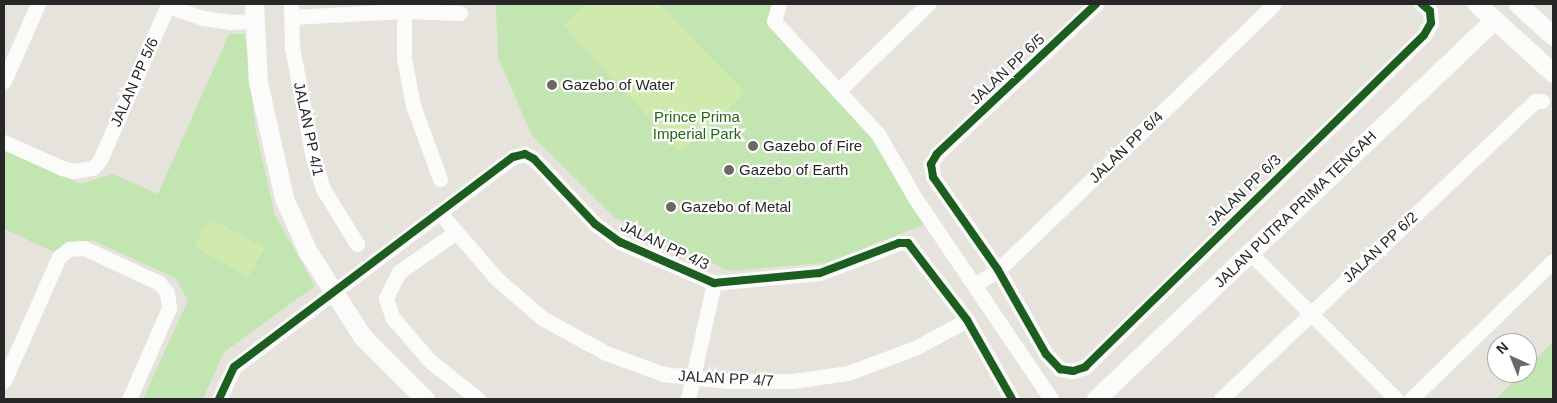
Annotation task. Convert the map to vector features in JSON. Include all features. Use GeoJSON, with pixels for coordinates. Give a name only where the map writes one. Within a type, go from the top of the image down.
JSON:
{"type":"FeatureCollection","features":[{"type":"Feature","properties":{"kind":"street"},"geometry":{"type":"LineString","coordinates":[[4,81],[38,4]]}},
{"type":"Feature","properties":{"kind":"street"},"geometry":{"type":"LineString","coordinates":[[779,4],[774,22],[878,134],[915,198],[1052,399]]}},
{"type":"Feature","properties":{"kind":"street"},"geometry":{"type":"LineString","coordinates":[[839,90],[928,4]]}},
{"type":"Feature","properties":{"kind":"street","name":"JALAN PP 6/5"},"geometry":{"type":"LineString","coordinates":[[998,270],[933,177],[931,164],[937,154],[1096,4]]}},
{"type":"Feature","properties":{"kind":"street","name":"JALAN PP 6/4"},"geometry":{"type":"LineString","coordinates":[[974,285],[998,270],[1274,4]]}},
{"type":"Feature","properties":{"kind":"street","name":"JALAN PP 6/3"},"geometry":{"type":"LineString","coordinates":[[998,270],[1051,359],[1060,369],[1073,371],[1085,367],[1424,35],[1430,23],[1430,11],[1422,4]]}},
{"type":"Feature","properties":{"kind":"street"},"geometry":{"type":"LineString","coordinates":[[1477,4],[1553,73]]}},
{"type":"Feature","properties":{"kind":"street"},"geometry":{"type":"LineString","coordinates":[[1518,4],[1553,36]]}},
{"type":"Feature","properties":{"kind":"street"},"geometry":{"type":"LineString","coordinates":[[168,5],[203,18],[230,22],[253,12],[258,82],[284,198],[308,250],[362,336],[425,399]]}},
{"type":"Feature","properties":{"kind":"street","name":"JALAN PP 5/6"},"geometry":{"type":"LineString","coordinates":[[4,142],[73,171],[93,168],[100,160],[168,5]]}},
{"type":"Feature","properties":{"kind":"street"},"geometry":{"type":"LineString","coordinates":[[291,10],[404,8],[460,13]]}},
{"type":"Feature","properties":{"kind":"street"},"geometry":{"type":"LineString","coordinates":[[404,8],[404,58],[412,105],[440,179]]}},
{"type":"Feature","properties":{"kind":"street","name":"JALAN PP 4/1"},"geometry":{"type":"LineString","coordinates":[[291,10],[292,47],[313,158],[322,189],[357,244]]}},
{"type":"Feature","properties":{"kind":"street","name":"JALAN PUTRA PRIMA TENGAH"},"geometry":{"type":"LineString","coordinates":[[1096,399],[1494,20]]}},
{"type":"Feature","properties":{"kind":"street","name":"JALAN PP 6/2"},"geometry":{"type":"LineString","coordinates":[[1221,399],[1310,312],[1535,101],[1542,101]]}},
{"type":"Feature","properties":{"kind":"street","name":"JALAN PP 4/3"},"geometry":{"type":"LineString","coordinates":[[440,213],[513,157],[525,154],[534,159],[595,224],[620,242],[714,282],[820,272],[899,243],[908,243],[967,320]]}},
{"type":"Feature","properties":{"kind":"street"},"geometry":{"type":"LineString","coordinates":[[219,399],[234,366],[332,290],[440,213]]}},
{"type":"Feature","properties":{"kind":"street","name":"JALAN PP 4/7"},"geometry":{"type":"LineString","coordinates":[[440,213],[497,280],[542,318],[606,353],[662,374],[793,381],[848,373],[916,348],[967,320]]}},
{"type":"Feature","properties":{"kind":"street"},"geometry":{"type":"LineString","coordinates":[[456,232],[399,272],[386,298],[392,317],[430,361],[478,399]]}},
{"type":"Feature","properties":{"kind":"street"},"geometry":{"type":"LineString","coordinates":[[4,381],[59,258],[69,249],[84,248],[159,283],[167,293],[169,308],[129,399]]}},
{"type":"Feature","properties":{"kind":"street"},"geometry":{"type":"LineString","coordinates":[[1249,252],[1396,399]]}},
{"type":"Feature","properties":{"kind":"street"},"geometry":{"type":"LineString","coordinates":[[1411,399],[1553,262]]}},
{"type":"Feature","properties":{"kind":"street"},"geometry":{"type":"LineString","coordinates":[[688,399],[714,282]]}},
{"type":"Feature","properties":{"kind":"street"},"geometry":{"type":"LineString","coordinates":[[967,320],[1012,399]]}},
{"type":"Feature","properties":{"kind":"green space","name":"Prince Prima Imperial Park"},"geometry":{"type":"Polygon","coordinates":[[[496,4],[776,4],[772,28],[863,121],[928,223],[826,263],[729,271],[615,218],[532,136],[498,57],[496,4]]]}},
{"type":"Feature","properties":{"kind":"green space"},"geometry":{"type":"Polygon","coordinates":[[[586,4],[659,4],[745,93],[681,152],[564,26],[586,4]]]}},
{"type":"Feature","properties":{"kind":"green space"},"geometry":{"type":"Polygon","coordinates":[[[229,34],[245,34],[256,132],[275,215],[315,286],[224,352],[203,399],[143,399],[188,300],[175,278],[94,241],[77,241],[56,253],[4,229],[4,149],[80,184],[113,174],[158,194],[229,34]]]}},
{"type":"Feature","properties":{"kind":"green space"},"geometry":{"type":"Polygon","coordinates":[[[210,218],[264,248],[248,277],[194,247],[210,218]]]}},
{"type":"Feature","properties":{"kind":"green space"},"geometry":{"type":"Polygon","coordinates":[[[1553,342],[1553,399],[1496,399],[1512,383],[1537,383],[1537,358],[1553,342]]]}},
{"type":"Feature","properties":{"kind":"cycle path"},"geometry":{"type":"LineString","coordinates":[[1096,4],[937,154],[931,164],[933,177],[998,270],[1046,354],[1060,369],[1073,371],[1085,367],[1424,35],[1431,23],[1430,11],[1422,4]]}},
{"type":"Feature","properties":{"kind":"cycle path"},"geometry":{"type":"LineString","coordinates":[[219,399],[234,367],[513,157],[525,154],[534,159],[595,224],[620,242],[714,283],[820,273],[899,243],[908,243],[967,320],[1012,399]]}},
{"type":"Feature","properties":{"kind":"place","name":"Gazebo of Water"},"geometry":{"type":"Point","coordinates":[552,85]}},
{"type":"Feature","properties":{"kind":"place","name":"Gazebo of Fire"},"geometry":{"type":"Point","coordinates":[753,146]}},
{"type":"Feature","properties":{"kind":"place","name":"Gazebo of Earth"},"geometry":{"type":"Point","coordinates":[729,170]}},
{"type":"Feature","properties":{"kind":"place","name":"Gazebo of Metal"},"geometry":{"type":"Point","coordinates":[671,207]}}]}
